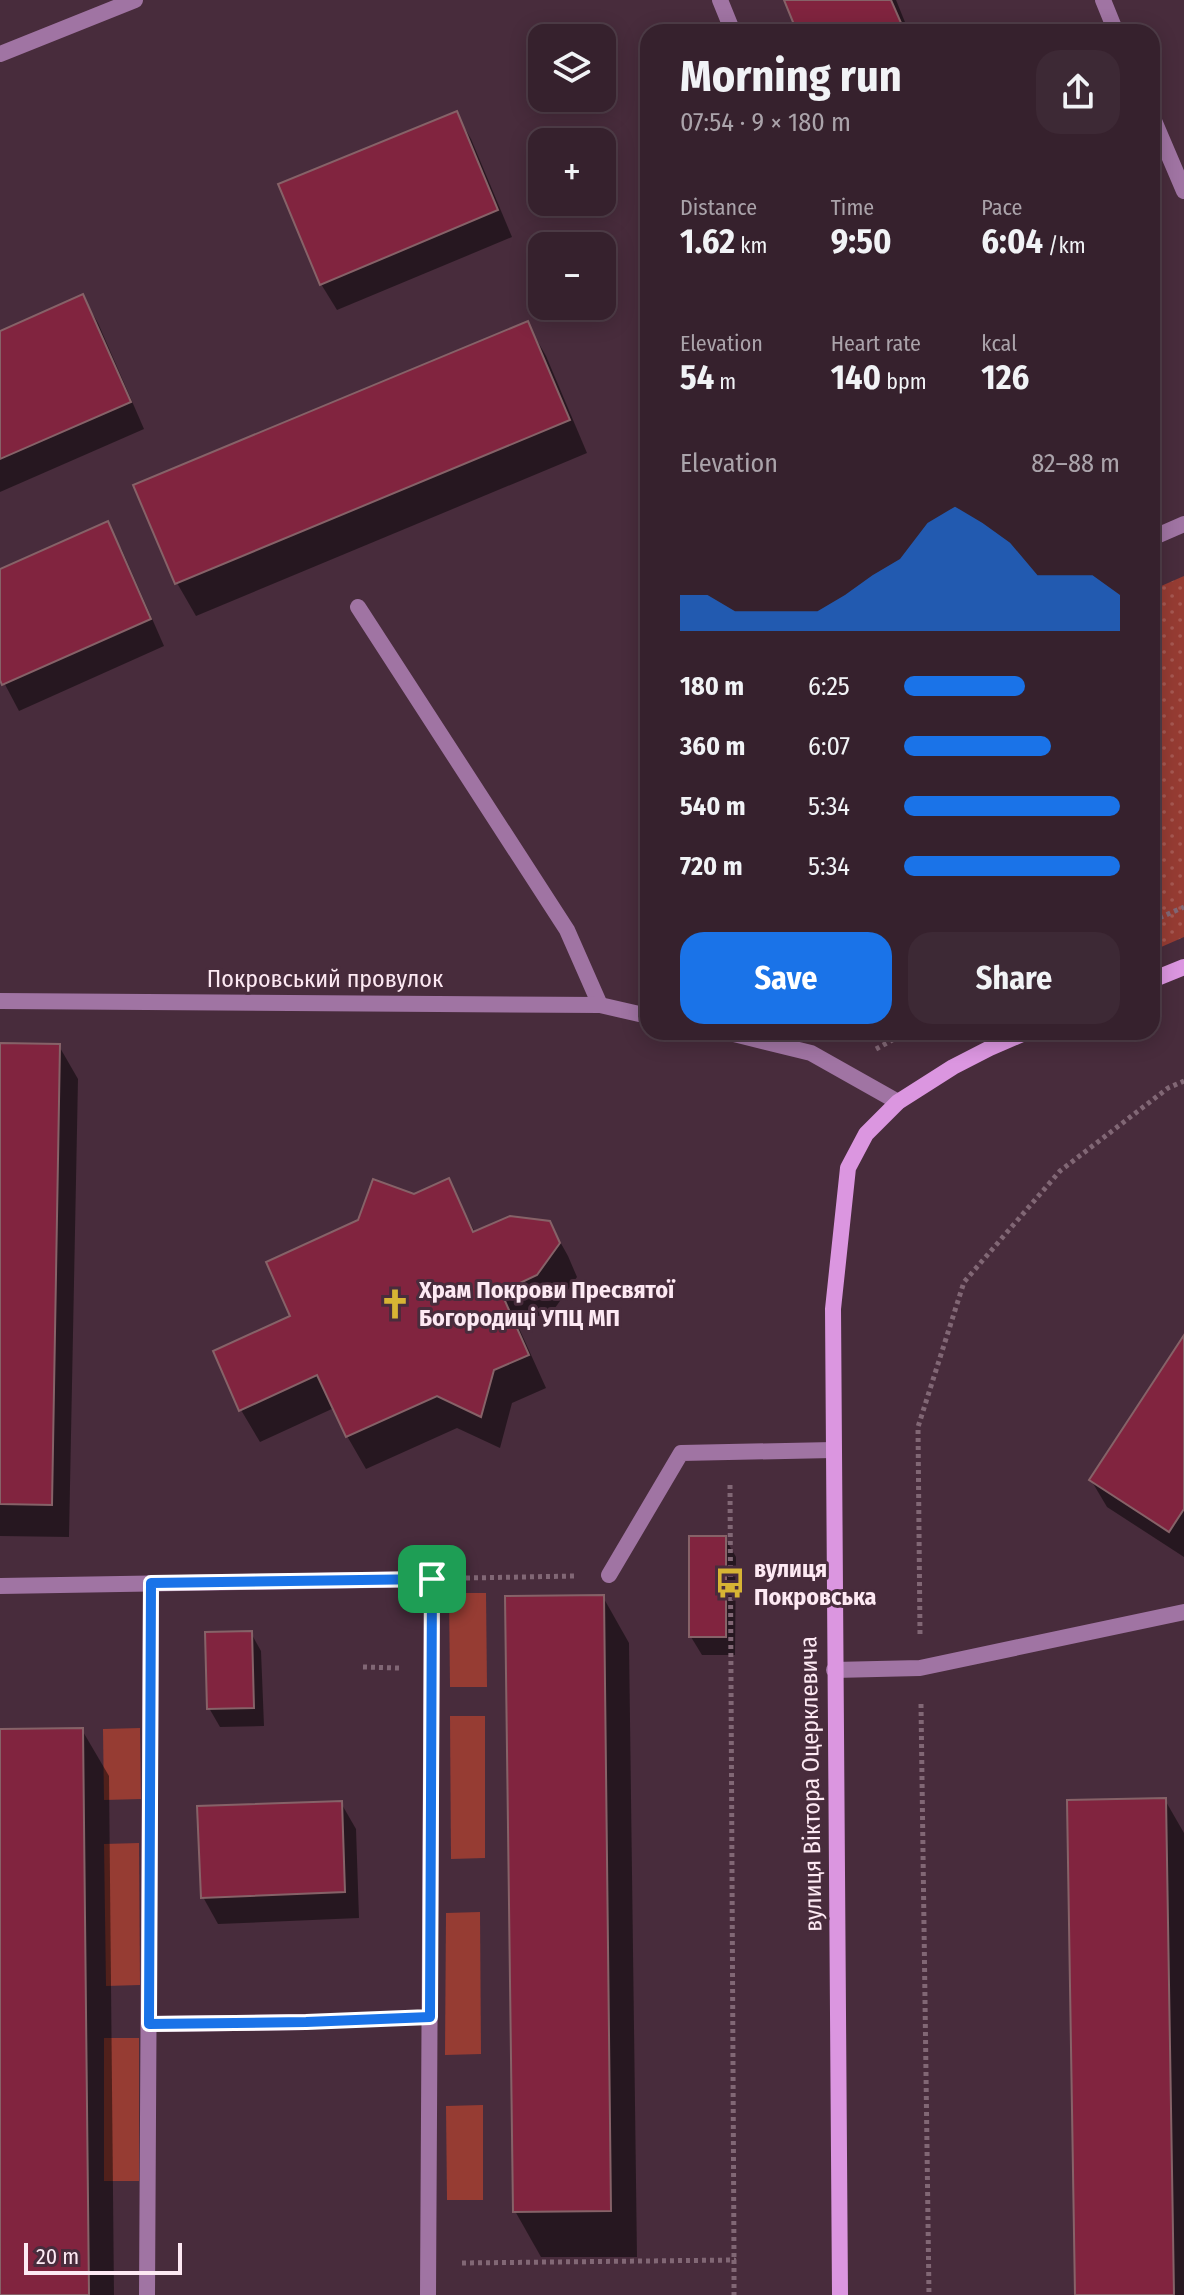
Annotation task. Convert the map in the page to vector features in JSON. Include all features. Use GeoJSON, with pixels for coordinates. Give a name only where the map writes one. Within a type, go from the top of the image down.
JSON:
{"type":"FeatureCollection","features":[{"type":"Feature","properties":{"kind":"street"},"geometry":{"type":"LineString","coordinates":[[1160,977],[1184,967]]}},
{"type":"Feature","properties":{"kind":"street","name":"вулиця Віктора Оцерклевича"},"geometry":{"type":"LineString","coordinates":[[840,2295],[833,1309],[848,1168],[866,1134],[898,1102],[953,1067],[1008,1040]]}},
{"type":"Feature","properties":{"kind":"lane"},"geometry":{"type":"LineString","coordinates":[[0,54],[135,0]]}},
{"type":"Feature","properties":{"kind":"lane"},"geometry":{"type":"LineString","coordinates":[[720,0],[730,24]]}},
{"type":"Feature","properties":{"kind":"lane"},"geometry":{"type":"LineString","coordinates":[[1103,0],[1113,24]]}},
{"type":"Feature","properties":{"kind":"lane"},"geometry":{"type":"LineString","coordinates":[[1160,135],[1184,191]]}},
{"type":"Feature","properties":{"kind":"lane"},"geometry":{"type":"LineString","coordinates":[[1160,534],[1184,524]]}},
{"type":"Feature","properties":{"kind":"lane"},"geometry":{"type":"LineString","coordinates":[[358,607],[567,930],[600,1005]]}},
{"type":"Feature","properties":{"kind":"lane","name":"Покровський провулок"},"geometry":{"type":"LineString","coordinates":[[0,1001],[600,1005],[640,1014]]}},
{"type":"Feature","properties":{"kind":"lane"},"geometry":{"type":"LineString","coordinates":[[758,1040],[811,1053],[898,1102]]}},
{"type":"Feature","properties":{"kind":"lane"},"geometry":{"type":"LineString","coordinates":[[609,1575],[681,1453],[833,1450]]}},
{"type":"Feature","properties":{"kind":"lane"},"geometry":{"type":"LineString","coordinates":[[0,1586],[432,1579],[428,2295]]}},
{"type":"Feature","properties":{"kind":"lane"},"geometry":{"type":"LineString","coordinates":[[147,2295],[151,1583]]}},
{"type":"Feature","properties":{"kind":"lane"},"geometry":{"type":"LineString","coordinates":[[834,1670],[920,1668],[1184,1612]]}},
{"type":"Feature","properties":{"kind":"lane"},"geometry":{"type":"LineString","coordinates":[[149,2024],[306,2022]]}},
{"type":"Feature","properties":{"kind":"path"},"geometry":{"type":"LineString","coordinates":[[1160,918],[1184,907]]}},
{"type":"Feature","properties":{"kind":"path"},"geometry":{"type":"LineString","coordinates":[[730,1452],[734,2295]]}},
{"type":"Feature","properties":{"kind":"path"},"geometry":{"type":"LineString","coordinates":[[432,1579],[609,1575]]}},
{"type":"Feature","properties":{"kind":"path"},"geometry":{"type":"LineString","coordinates":[[306,2022],[430,2017]]}},
{"type":"Feature","properties":{"kind":"path"},"geometry":{"type":"LineString","coordinates":[[428,2263],[734,2260]]}},
{"type":"Feature","properties":{"kind":"shaded area"},"geometry":{"type":"Polygon","coordinates":[[[1184,576],[1184,937],[1160,948],[1160,586],[1184,576]]]}},
{"type":"Feature","properties":{"kind":"shaded area"},"geometry":{"type":"Polygon","coordinates":[[[449,1593],[486,1593],[487,1687],[450,1687],[449,1593]]]}},
{"type":"Feature","properties":{"kind":"shaded area"},"geometry":{"type":"Polygon","coordinates":[[[450,1716],[485,1716],[485,1858],[451,1859],[450,1716]]]}},
{"type":"Feature","properties":{"kind":"shaded area"},"geometry":{"type":"Polygon","coordinates":[[[140,1728],[141,1799],[104,1800],[103,1729],[140,1728]]]}},
{"type":"Feature","properties":{"kind":"shaded area"},"geometry":{"type":"Polygon","coordinates":[[[139,1843],[140,1985],[106,1986],[104,1844],[139,1843]]]}},
{"type":"Feature","properties":{"kind":"shaded area"},"geometry":{"type":"Polygon","coordinates":[[[480,1912],[481,2054],[445,2055],[446,1913],[480,1912]]]}},
{"type":"Feature","properties":{"kind":"shaded area"},"geometry":{"type":"Polygon","coordinates":[[[104,2038],[139,2038],[139,2181],[104,2181],[104,2038]]]}},
{"type":"Feature","properties":{"kind":"shaded area"},"geometry":{"type":"Polygon","coordinates":[[[483,2105],[483,2200],[447,2200],[446,2106],[483,2105]]]}},
{"type":"Feature","properties":{"kind":"building"},"geometry":{"type":"Polygon","coordinates":[[[784,0],[891,0],[902,24],[794,24],[784,0]]]}},
{"type":"Feature","properties":{"kind":"building"},"geometry":{"type":"Polygon","coordinates":[[[457,111],[498,210],[320,285],[278,184],[457,111]]]}},
{"type":"Feature","properties":{"kind":"building"},"geometry":{"type":"Polygon","coordinates":[[[83,294],[131,402],[0,459],[0,331],[83,294]]]}},
{"type":"Feature","properties":{"kind":"building"},"geometry":{"type":"Polygon","coordinates":[[[528,321],[570,420],[175,584],[133,485],[528,321]]]}},
{"type":"Feature","properties":{"kind":"building"},"geometry":{"type":"Polygon","coordinates":[[[108,521],[151,619],[2,685],[0,569],[108,521]]]}},
{"type":"Feature","properties":{"kind":"building"},"geometry":{"type":"Polygon","coordinates":[[[0,1043],[60,1044],[52,1505],[0,1504],[0,1043]]]}},
{"type":"Feature","properties":{"kind":"building","name":"Храм Покрови Пресвятої Богородиці УПЦ МП"},"geometry":{"type":"Polygon","coordinates":[[[449,1178],[473,1232],[510,1216],[550,1221],[560,1243],[537,1275],[501,1292],[529,1355],[494,1370],[481,1417],[437,1396],[346,1437],[317,1375],[239,1411],[213,1351],[290,1316],[266,1262],[358,1220],[373,1179],[414,1194],[449,1178]]]}},
{"type":"Feature","properties":{"kind":"building"},"geometry":{"type":"Polygon","coordinates":[[[1184,1335],[1184,1509],[1169,1532],[1089,1480],[1184,1335]]]}},
{"type":"Feature","properties":{"kind":"building"},"geometry":{"type":"Polygon","coordinates":[[[689,1536],[726,1536],[726,1637],[689,1637],[689,1536]]]}},
{"type":"Feature","properties":{"kind":"building"},"geometry":{"type":"Polygon","coordinates":[[[604,1595],[611,2211],[513,2212],[505,1596],[604,1595]]]}},
{"type":"Feature","properties":{"kind":"building"},"geometry":{"type":"Polygon","coordinates":[[[252,1631],[254,1708],[207,1709],[205,1632],[252,1631]]]}},
{"type":"Feature","properties":{"kind":"building"},"geometry":{"type":"Polygon","coordinates":[[[83,1728],[89,2295],[0,2295],[0,1729],[83,1728]]]}},
{"type":"Feature","properties":{"kind":"building"},"geometry":{"type":"Polygon","coordinates":[[[1166,1798],[1174,2295],[1075,2295],[1067,1800],[1166,1798]]]}},
{"type":"Feature","properties":{"kind":"building"},"geometry":{"type":"Polygon","coordinates":[[[342,1801],[345,1892],[201,1898],[197,1806],[342,1801]]]}},
{"type":"Feature","properties":{"kind":"place","name":"Храм Покрови Пресвятої Богородиці УПЦ МП"},"geometry":{"type":"Point","coordinates":[395,1304]}},
{"type":"Feature","properties":{"kind":"place","name":"вулиця Покровська"},"geometry":{"type":"Point","coordinates":[730,1583]}},
{"type":"Feature","properties":{"kind":"route"},"geometry":{"type":"LineString","coordinates":[[432,1579],[430,2017],[149,2024],[151,1583],[432,1579]]}}]}
